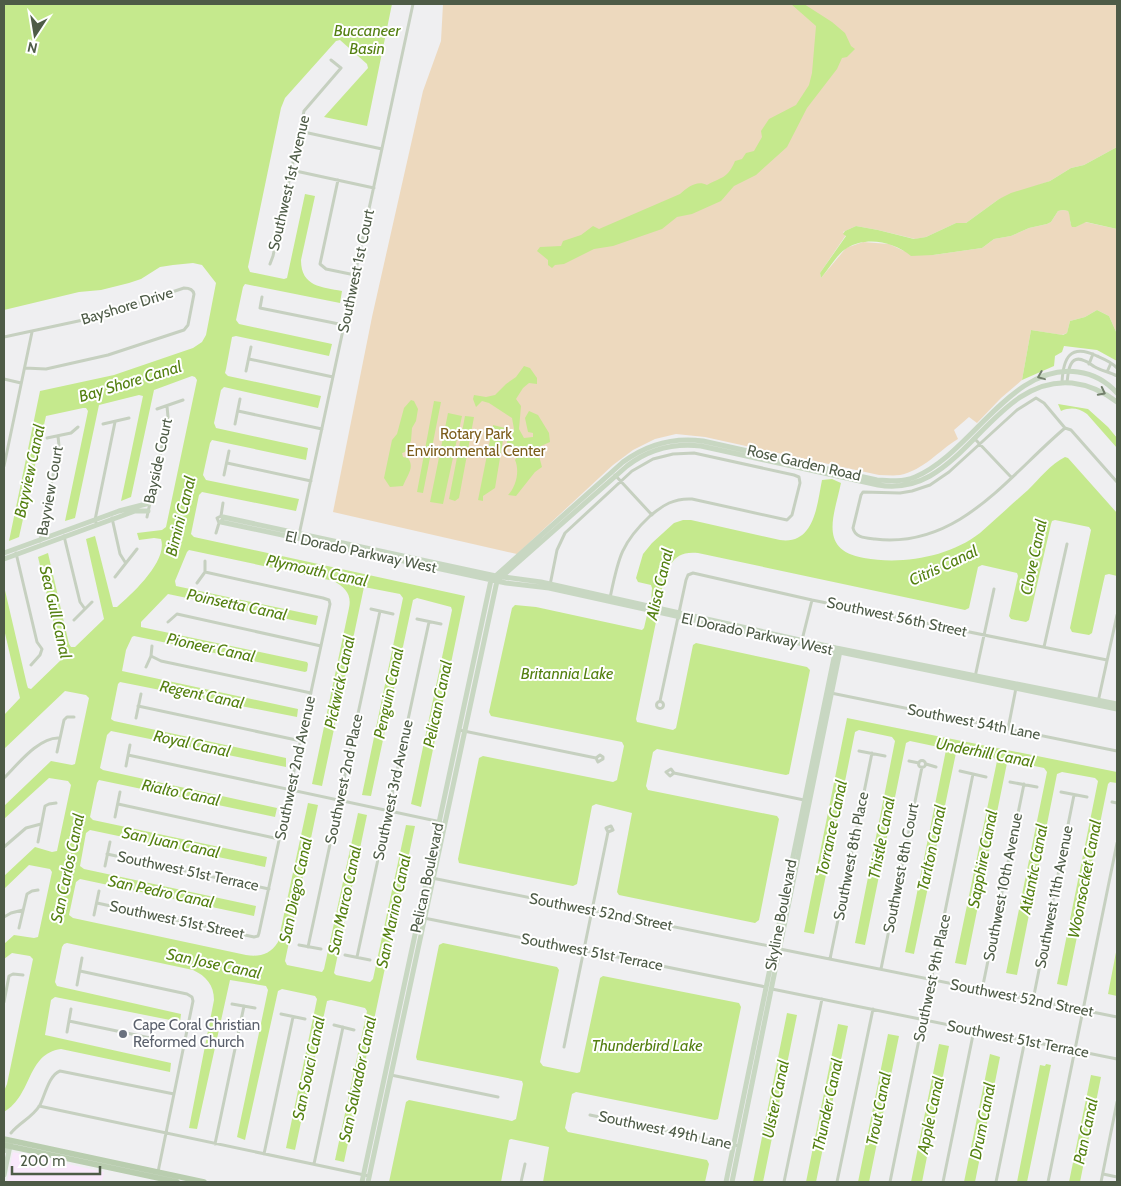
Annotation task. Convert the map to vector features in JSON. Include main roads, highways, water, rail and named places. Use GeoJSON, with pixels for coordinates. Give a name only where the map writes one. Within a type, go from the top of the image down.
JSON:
{"type":"FeatureCollection","features":[{"type":"Feature","properties":{"kind":"main road"},"geometry":{"type":"LineString","coordinates":[[6,1144],[122,1171],[178,1182],[190,1182]]}},
{"type":"Feature","properties":{"kind":"main road"},"geometry":{"type":"LineString","coordinates":[[6,1144],[204,1182]]}},
{"type":"Feature","properties":{"kind":"main road"},"geometry":{"type":"LineString","coordinates":[[70,1160],[75,1158],[106,1162]]}},
{"type":"Feature","properties":{"kind":"main road"},"geometry":{"type":"LineString","coordinates":[[122,1171],[126,1169],[152,1174],[157,1173]]}},
{"type":"Feature","properties":{"kind":"water"},"geometry":{"type":"Polygon","coordinates":[[[4,4],[392,4],[367,126],[324,117],[368,68],[367,64],[340,40],[336,41],[285,98],[281,108],[248,267],[250,272],[287,278],[305,194],[315,196],[301,260],[302,269],[309,281],[314,284],[342,291],[340,303],[245,284],[236,320],[239,324],[332,344],[329,356],[236,336],[232,337],[225,373],[228,376],[321,396],[318,408],[224,387],[221,390],[214,423],[216,428],[308,448],[306,460],[212,440],[203,475],[206,480],[299,499],[296,511],[202,492],[199,495],[191,534],[194,537],[465,596],[421,807],[411,804],[452,610],[451,607],[417,598],[413,600],[371,796],[362,795],[403,598],[400,594],[364,587],[322,786],[312,784],[350,603],[348,595],[334,581],[189,550],[175,581],[176,586],[318,616],[316,625],[168,594],[141,622],[141,627],[307,662],[307,671],[134,636],[126,650],[122,671],[298,709],[297,717],[120,682],[111,719],[286,758],[286,767],[111,731],[107,735],[100,768],[277,808],[275,817],[99,780],[90,817],[93,820],[267,857],[265,867],[90,830],[86,833],[80,866],[84,869],[256,906],[254,916],[80,879],[76,882],[69,915],[73,918],[246,955],[264,954],[271,950],[278,942],[308,803],[318,805],[285,961],[287,965],[322,972],[358,813],[367,815],[334,973],[370,982],[373,979],[406,825],[415,826],[344,1162],[335,1160],[367,1011],[365,1008],[331,1000],[327,1001],[295,1150],[286,1148],[317,999],[315,996],[282,989],[278,991],[245,1140],[237,1137],[268,990],[266,986],[230,980],[197,1129],[189,1128],[214,1000],[211,985],[202,975],[193,970],[67,943],[62,947],[55,982],[57,986],[181,1014],[180,1022],[55,997],[51,1000],[45,1035],[171,1063],[170,1072],[61,1049],[50,1052],[41,1059],[20,1096],[4,1112],[4,1091],[33,959],[30,956],[12,953],[4,959],[4,944],[14,935],[38,937],[52,872],[50,869],[29,865],[4,889],[4,876],[35,847],[52,852],[57,851],[71,785],[68,781],[49,778],[4,819],[4,806],[51,761],[75,764],[89,698],[86,695],[65,691],[4,749],[4,715],[20,698],[4,629],[4,586],[27,685],[31,689],[62,659],[38,557],[48,553],[69,644],[71,647],[75,647],[104,619],[86,539],[95,536],[113,607],[117,607],[139,586],[154,567],[159,557],[162,548],[161,539],[139,540],[137,533],[162,530],[166,527],[197,380],[192,376],[154,390],[131,497],[121,501],[143,396],[139,395],[99,405],[75,518],[65,521],[88,411],[86,408],[83,408],[46,416],[19,537],[9,541],[40,391],[114,375],[193,348],[202,342],[206,335],[216,283],[202,265],[193,263],[173,265],[160,267],[141,279],[129,283],[101,290],[79,292],[4,310],[4,4]]]}},
{"type":"Feature","properties":{"kind":"water"},"geometry":{"type":"Polygon","coordinates":[[[791,4],[804,4],[832,22],[845,33],[851,46],[855,49],[847,57],[842,58],[837,69],[807,108],[787,147],[756,175],[734,186],[721,201],[692,214],[677,217],[662,229],[613,246],[594,249],[552,268],[548,265],[548,260],[537,251],[540,247],[561,246],[563,241],[581,235],[593,226],[599,229],[680,194],[693,185],[700,183],[707,185],[727,174],[735,161],[742,159],[746,153],[754,151],[762,137],[761,131],[769,119],[796,105],[809,85],[812,73],[816,26],[791,4]]]}},
{"type":"Feature","properties":{"kind":"water"},"geometry":{"type":"Polygon","coordinates":[[[1117,147],[1117,229],[1086,222],[1072,227],[1068,211],[1063,210],[1058,211],[1051,222],[1047,224],[1029,228],[1011,236],[994,239],[982,248],[911,256],[889,244],[863,242],[844,250],[821,278],[820,273],[846,236],[843,234],[845,231],[856,226],[914,239],[926,237],[956,223],[966,223],[999,199],[1011,193],[1050,181],[1071,168],[1084,165],[1117,147]]]}},
{"type":"Feature","properties":{"kind":"water"},"geometry":{"type":"Polygon","coordinates":[[[1097,310],[1109,316],[1117,334],[1117,361],[1097,350],[1064,346],[1062,352],[1055,356],[1054,366],[1022,380],[1031,330],[1063,335],[1067,333],[1070,321],[1085,317],[1097,310]]]}},
{"type":"Feature","properties":{"kind":"water"},"geometry":{"type":"Polygon","coordinates":[[[524,366],[530,368],[537,378],[537,384],[529,383],[523,388],[516,399],[521,406],[519,429],[524,438],[533,437],[533,433],[528,432],[525,418],[529,411],[538,415],[549,433],[550,442],[541,446],[539,456],[542,467],[535,472],[516,496],[508,495],[516,479],[517,469],[515,460],[517,457],[525,454],[524,450],[507,445],[507,436],[512,436],[514,429],[512,418],[489,403],[482,401],[476,407],[473,399],[474,395],[486,397],[495,395],[516,377],[524,366]]]}},
{"type":"Feature","properties":{"kind":"water"},"geometry":{"type":"Polygon","coordinates":[[[411,400],[414,401],[418,409],[416,421],[412,428],[411,441],[405,452],[402,453],[403,457],[408,458],[411,468],[403,486],[390,487],[384,478],[392,440],[397,434],[404,408],[411,400]]]}},
{"type":"Feature","properties":{"kind":"water"},"geometry":{"type":"Polygon","coordinates":[[[434,401],[441,402],[423,493],[417,492],[434,401]]]}},
{"type":"Feature","properties":{"kind":"water"},"geometry":{"type":"Polygon","coordinates":[[[1058,404],[1088,409],[1117,438],[1117,448],[1087,414],[1081,410],[1074,409],[1061,411],[1058,404]]]}},
{"type":"Feature","properties":{"kind":"water"},"geometry":{"type":"Polygon","coordinates":[[[448,413],[462,416],[443,504],[430,502],[448,413]]]}},
{"type":"Feature","properties":{"kind":"water"},"geometry":{"type":"Polygon","coordinates":[[[465,416],[474,417],[459,498],[455,501],[449,499],[465,416]]]}},
{"type":"Feature","properties":{"kind":"water"},"geometry":{"type":"Polygon","coordinates":[[[493,425],[505,428],[495,488],[483,496],[483,501],[478,500],[493,425]]]}},
{"type":"Feature","properties":{"kind":"water","name":"Britannia Lake"},"geometry":{"type":"Polygon","coordinates":[[[1065,457],[1068,458],[1117,513],[1117,576],[1105,575],[1092,633],[1089,635],[1072,632],[1070,628],[1091,530],[1089,527],[1055,520],[1051,524],[1029,620],[1026,622],[1011,619],[1009,616],[1018,576],[1017,573],[982,565],[978,567],[969,608],[965,610],[698,553],[682,555],[672,562],[666,575],[654,616],[657,617],[636,719],[637,722],[673,730],[676,728],[693,645],[696,643],[807,667],[810,670],[789,774],[786,775],[657,749],[653,752],[646,786],[648,790],[777,816],[779,819],[759,920],[755,923],[619,895],[617,892],[632,813],[596,804],[592,806],[577,884],[573,886],[459,863],[458,859],[479,758],[483,756],[613,782],[617,780],[624,746],[622,742],[491,716],[489,712],[512,608],[515,605],[536,607],[642,630],[647,615],[650,613],[652,588],[651,585],[638,582],[636,578],[643,554],[674,523],[691,520],[780,540],[792,540],[801,536],[812,521],[816,511],[822,480],[832,479],[841,483],[833,519],[835,539],[840,548],[850,554],[879,560],[909,559],[940,553],[968,541],[980,533],[1050,468],[1065,457]]]}},
{"type":"Feature","properties":{"kind":"water"},"geometry":{"type":"Polygon","coordinates":[[[847,718],[1117,772],[1117,783],[1110,782],[1108,784],[1067,986],[1057,984],[1098,781],[1095,778],[1062,772],[1057,774],[1017,975],[1006,973],[1047,772],[1044,768],[1010,761],[1007,763],[966,965],[955,963],[997,761],[994,758],[960,751],[956,753],[914,954],[905,952],[946,750],[910,741],[906,743],[865,945],[855,943],[895,741],[892,737],[859,730],[855,732],[814,934],[804,932],[847,718]]]}},
{"type":"Feature","properties":{"kind":"water","name":"Thunderbird Lake"},"geometry":{"type":"Polygon","coordinates":[[[443,943],[557,967],[559,970],[540,1062],[543,1066],[577,1073],[580,1072],[600,978],[603,976],[739,1003],[741,1007],[718,1119],[715,1120],[576,1092],[572,1094],[565,1128],[568,1132],[707,1160],[709,1164],[705,1182],[543,1182],[549,1147],[511,1139],[509,1140],[501,1182],[389,1182],[406,1102],[409,1100],[512,1121],[516,1119],[522,1081],[417,1060],[416,1057],[439,945],[443,943]]]}},
{"type":"Feature","properties":{"kind":"water"},"geometry":{"type":"Polygon","coordinates":[[[1117,947],[1117,996],[1108,994],[1117,947]]]}},
{"type":"Feature","properties":{"kind":"water","name":"Ulster Canal"},"geometry":{"type":"Polygon","coordinates":[[[787,1013],[797,1015],[763,1182],[753,1182],[787,1013]]]}},
{"type":"Feature","properties":{"kind":"water","name":"Thunder Canal"},"geometry":{"type":"Polygon","coordinates":[[[838,1024],[848,1026],[816,1182],[806,1182],[838,1024]]]}},
{"type":"Feature","properties":{"kind":"water","name":"Trout Canal"},"geometry":{"type":"Polygon","coordinates":[[[888,1034],[899,1036],[869,1182],[858,1182],[888,1034]]]}},
{"type":"Feature","properties":{"kind":"water","name":"Apple Canal"},"geometry":{"type":"Polygon","coordinates":[[[939,1044],[949,1046],[922,1182],[911,1182],[939,1044]]]}},
{"type":"Feature","properties":{"kind":"water","name":"Drum Canal"},"geometry":{"type":"Polygon","coordinates":[[[990,1054],[1000,1057],[975,1182],[964,1182],[990,1054]]]}},
{"type":"Feature","properties":{"kind":"water"},"geometry":{"type":"Polygon","coordinates":[[[1046,1064],[1051,1065],[1027,1182],[1017,1182],[1040,1065],[1045,1066],[1046,1064]]]}},
{"type":"Feature","properties":{"kind":"water","name":"Pan Canal"},"geometry":{"type":"Polygon","coordinates":[[[1091,1075],[1101,1077],[1080,1182],[1069,1182],[1091,1075]]]}},
{"type":"Feature","properties":{"kind":"place","name":"Cape Coral Christian Reformed Church"},"geometry":{"type":"Point","coordinates":[123,1034]}},
{"type":"Feature","properties":{"kind":"water label","name":"Buccaneer Basin"},"geometry":{"type":"Point","coordinates":[367,39]}},
{"type":"Feature","properties":{"kind":"water label","name":"Bay Shore Canal"},"geometry":{"type":"Point","coordinates":[130,381]}},
{"type":"Feature","properties":{"kind":"water label","name":"Bayview Canal"},"geometry":{"type":"Point","coordinates":[29,471]}},
{"type":"Feature","properties":{"kind":"water label","name":"Bimini Canal"},"geometry":{"type":"Point","coordinates":[180,516]}},
{"type":"Feature","properties":{"kind":"water label","name":"Clove Canal"},"geometry":{"type":"Point","coordinates":[1033,557]}},
{"type":"Feature","properties":{"kind":"water label","name":"Citris Canal"},"geometry":{"type":"Point","coordinates":[943,565]}},
{"type":"Feature","properties":{"kind":"water label","name":"Plymouth Canal"},"geometry":{"type":"Point","coordinates":[317,570]}},
{"type":"Feature","properties":{"kind":"water label","name":"Alisa Canal"},"geometry":{"type":"Point","coordinates":[659,584]}},
{"type":"Feature","properties":{"kind":"water label","name":"Poinsetta Canal"},"geometry":{"type":"Point","coordinates":[237,604]}},
{"type":"Feature","properties":{"kind":"water label","name":"Sea Gull Canal"},"geometry":{"type":"Point","coordinates":[56,612]}},
{"type":"Feature","properties":{"kind":"water label","name":"Pioneer Canal"},"geometry":{"type":"Point","coordinates":[211,647]}},
{"type":"Feature","properties":{"kind":"water label","name":"Pickwick Canal"},"geometry":{"type":"Point","coordinates":[339,682]}},
{"type":"Feature","properties":{"kind":"water label","name":"Penguin Canal"},"geometry":{"type":"Point","coordinates":[388,693]}},
{"type":"Feature","properties":{"kind":"water label","name":"Regent Canal"},"geometry":{"type":"Point","coordinates":[202,694]}},
{"type":"Feature","properties":{"kind":"water label","name":"Pelican Canal"},"geometry":{"type":"Point","coordinates":[437,704]}},
{"type":"Feature","properties":{"kind":"water label","name":"Royal Canal"},"geometry":{"type":"Point","coordinates":[192,743]}},
{"type":"Feature","properties":{"kind":"water label","name":"Underhill Canal"},"geometry":{"type":"Point","coordinates":[985,752]}},
{"type":"Feature","properties":{"kind":"water label","name":"Rialto Canal"},"geometry":{"type":"Point","coordinates":[181,792]}},
{"type":"Feature","properties":{"kind":"water label","name":"Torrance Canal"},"geometry":{"type":"Point","coordinates":[831,828]}},
{"type":"Feature","properties":{"kind":"water label","name":"Thistle Canal"},"geometry":{"type":"Point","coordinates":[881,838]}},
{"type":"Feature","properties":{"kind":"water label","name":"San Juan Canal"},"geometry":{"type":"Point","coordinates":[171,842]}},
{"type":"Feature","properties":{"kind":"water label","name":"Tarlton Canal"},"geometry":{"type":"Point","coordinates":[931,848]}},
{"type":"Feature","properties":{"kind":"water label","name":"Sapphire Canal"},"geometry":{"type":"Point","coordinates":[982,859]}},
{"type":"Feature","properties":{"kind":"water label","name":"San Carlos Canal"},"geometry":{"type":"Point","coordinates":[67,868]}},
{"type":"Feature","properties":{"kind":"water label","name":"Atlantic Canal"},"geometry":{"type":"Point","coordinates":[1033,869]}},
{"type":"Feature","properties":{"kind":"water label","name":"Woonsocket Canal"},"geometry":{"type":"Point","coordinates":[1084,879]}},
{"type":"Feature","properties":{"kind":"water label","name":"San Diego Canal"},"geometry":{"type":"Point","coordinates":[295,890]}},
{"type":"Feature","properties":{"kind":"water label","name":"San Pedro Canal"},"geometry":{"type":"Point","coordinates":[161,891]}},
{"type":"Feature","properties":{"kind":"water label","name":"San Marco Canal"},"geometry":{"type":"Point","coordinates":[344,900]}},
{"type":"Feature","properties":{"kind":"water label","name":"San Marino Canal"},"geometry":{"type":"Point","coordinates":[393,911]}},
{"type":"Feature","properties":{"kind":"water label","name":"San Jose Canal"},"geometry":{"type":"Point","coordinates":[214,963]}},
{"type":"Feature","properties":{"kind":"water label","name":"San Souci Canal"},"geometry":{"type":"Point","coordinates":[308,1068]}},
{"type":"Feature","properties":{"kind":"water label","name":"San Salvador Canal"},"geometry":{"type":"Point","coordinates":[357,1079]}},
{"type":"Feature","properties":{"kind":"park label","name":"Rotary Park Environmental Center"},"geometry":{"type":"Point","coordinates":[476,442]}}]}
